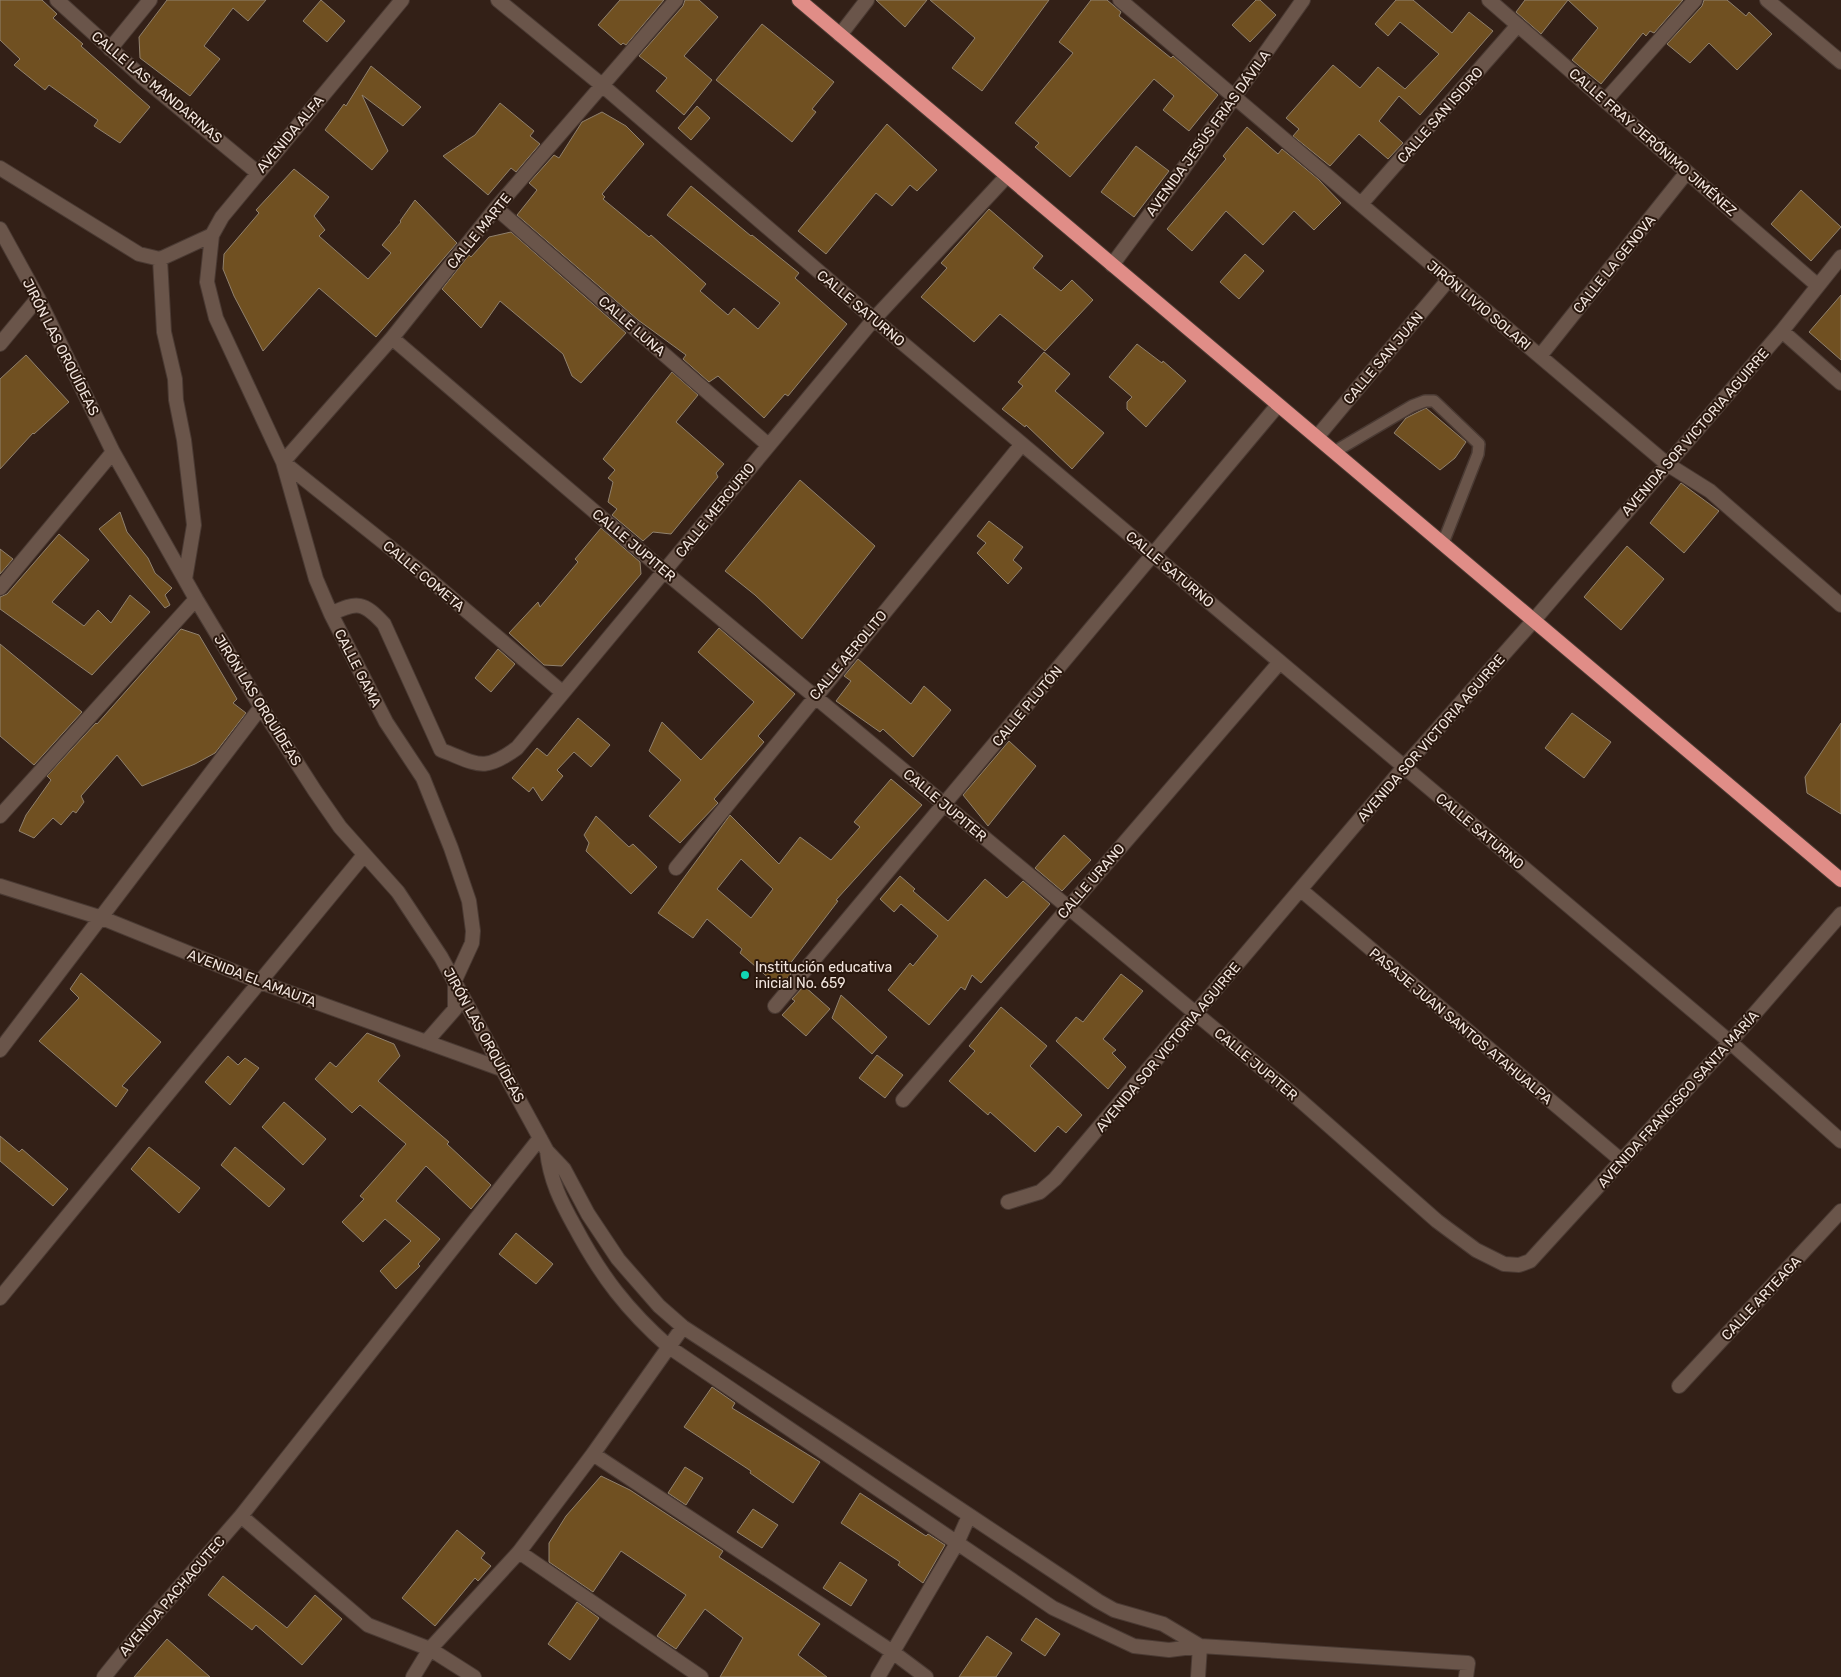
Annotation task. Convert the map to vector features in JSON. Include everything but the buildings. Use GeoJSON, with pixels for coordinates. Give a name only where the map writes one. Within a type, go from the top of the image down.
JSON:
{"type":"FeatureCollection","features":[{"type":"Feature","properties":{"kind":"highway"},"geometry":{"type":"LineString","coordinates":[[799,0],[1841,880]]}},
{"type":"Feature","properties":{"kind":"street","name":"CALLE LAS MANDARINAS"},"geometry":{"type":"LineString","coordinates":[[57,0],[110,49],[258,173]]}},
{"type":"Feature","properties":{"kind":"street"},"geometry":{"type":"LineString","coordinates":[[110,49],[150,0]]}},
{"type":"Feature","properties":{"kind":"street","name":"AVENIDA ALFA"},"geometry":{"type":"LineString","coordinates":[[207,282],[212,236],[222,217],[402,0]]}},
{"type":"Feature","properties":{"kind":"street","name":"CALLE SATURNO"},"geometry":{"type":"LineString","coordinates":[[498,0],[603,86],[874,319],[1730,1042],[1841,1141]]}},
{"type":"Feature","properties":{"kind":"street","name":"CALLE MARTE"},"geometry":{"type":"LineString","coordinates":[[283,462],[392,338],[496,208],[676,0]]}},
{"type":"Feature","properties":{"kind":"street"},"geometry":{"type":"LineString","coordinates":[[840,35],[867,0]]}},
{"type":"Feature","properties":{"kind":"street","name":"JIRÓN LIVIO SOLARI"},"geometry":{"type":"LineString","coordinates":[[1120,0],[1668,464],[1710,491],[1841,605]]}},
{"type":"Feature","properties":{"kind":"street","name":"AVENIDA JESÚS FRIAS DÁVILA"},"geometry":{"type":"LineString","coordinates":[[1112,265],[1235,97],[1303,0]]}},
{"type":"Feature","properties":{"kind":"street","name":"CALLE FRAY JERÓNIMO JIMÉNEZ"},"geometry":{"type":"LineString","coordinates":[[1489,0],[1817,285]]}},
{"type":"Feature","properties":{"kind":"street"},"geometry":{"type":"LineString","coordinates":[[1605,101],[1695,0]]}},
{"type":"Feature","properties":{"kind":"street"},"geometry":{"type":"LineString","coordinates":[[1768,0],[1841,62]]}},
{"type":"Feature","properties":{"kind":"street","name":"CALLE SAN ISIDRO"},"geometry":{"type":"LineString","coordinates":[[1361,204],[1518,26]]}},
{"type":"Feature","properties":{"kind":"street"},"geometry":{"type":"LineString","coordinates":[[0,168],[139,254],[160,259],[212,236]]}},
{"type":"Feature","properties":{"kind":"street","name":"CALLE LA GENOVA"},"geometry":{"type":"LineString","coordinates":[[1540,356],[1688,172]]}},
{"type":"Feature","properties":{"kind":"street","name":"CALLE MERCURIO"},"geometry":{"type":"LineString","coordinates":[[331,614],[352,604],[364,607],[374,613],[384,624],[441,750],[477,764],[488,765],[503,758],[517,748],[562,692],[665,572],[767,444],[874,319],[1007,176]]}},
{"type":"Feature","properties":{"kind":"street","name":"CALLE LUNA"},"geometry":{"type":"LineString","coordinates":[[496,208],[767,444]]}},
{"type":"Feature","properties":{"kind":"street","name":"JIRÓN LAS ORQUÍDEAS"},"geometry":{"type":"LineString","coordinates":[[0,229],[38,298],[113,452],[196,599],[315,792],[340,827],[398,892],[454,980],[547,1152]]}},
{"type":"Feature","properties":{"kind":"street","name":"AVENIDA SOR VICTORIA AGUIRRE"},"geometry":{"type":"LineString","coordinates":[[1008,1202],[1040,1192],[1055,1179],[1404,767],[1534,620],[1782,331],[1841,257]]}},
{"type":"Feature","properties":{"kind":"street"},"geometry":{"type":"LineString","coordinates":[[160,259],[164,332],[175,379],[176,400],[184,440],[194,524],[185,579]]}},
{"type":"Feature","properties":{"kind":"street","name":"CALLE SAN JUAN"},"geometry":{"type":"LineString","coordinates":[[1317,437],[1449,279]]}},
{"type":"Feature","properties":{"kind":"street","name":"CALLE GAMA"},"geometry":{"type":"LineString","coordinates":[[207,282],[216,318],[283,462],[316,579],[331,614],[386,722],[423,778],[462,878],[469,901],[474,931],[472,943],[454,980],[455,1009],[426,1042]]}},
{"type":"Feature","properties":{"kind":"street"},"geometry":{"type":"LineString","coordinates":[[0,344],[38,298]]}},
{"type":"Feature","properties":{"kind":"street"},"geometry":{"type":"LineString","coordinates":[[1782,331],[1841,383]]}},
{"type":"Feature","properties":{"kind":"street","name":"CALLE JUPITER"},"geometry":{"type":"LineString","coordinates":[[392,338],[665,572],[1196,1014],[1437,1221],[1476,1250],[1504,1264]]}},
{"type":"Feature","properties":{"kind":"street","name":"CALLE PLUTÓN"},"geometry":{"type":"LineString","coordinates":[[775,1006],[1278,405]]}},
{"type":"Feature","properties":{"kind":"street","name":"CALLE AEROLITO"},"geometry":{"type":"LineString","coordinates":[[676,868],[814,696],[1022,444]]}},
{"type":"Feature","properties":{"kind":"street"},"geometry":{"type":"LineString","coordinates":[[0,588],[113,452]]}},
{"type":"Feature","properties":{"kind":"street","name":"CALLE COMETA"},"geometry":{"type":"LineString","coordinates":[[283,462],[422,573],[562,692]]}},
{"type":"Feature","properties":{"kind":"street"},"geometry":{"type":"LineString","coordinates":[[0,816],[196,599]]}},
{"type":"Feature","properties":{"kind":"street","name":"CALLE URANO"},"geometry":{"type":"LineString","coordinates":[[904,1100],[1280,662]]}},
{"type":"Feature","properties":{"kind":"street"},"geometry":{"type":"LineString","coordinates":[[0,1050],[261,707]]}},
{"type":"Feature","properties":{"kind":"street"},"geometry":{"type":"LineString","coordinates":[[0,1298],[364,855]]}},
{"type":"Feature","properties":{"kind":"street","name":"AVENIDA EL AMAUTA"},"geometry":{"type":"LineString","coordinates":[[0,886],[102,918],[260,982],[504,1070]]}},
{"type":"Feature","properties":{"kind":"street","name":"PASAJE JUAN SANTOS ATAHUALPA"},"geometry":{"type":"LineString","coordinates":[[1301,890],[1622,1161]]}},
{"type":"Feature","properties":{"kind":"street","name":"AVENIDA FRANCISCO SANTA MARÍA"},"geometry":{"type":"LineString","coordinates":[[1504,1264],[1519,1265],[1530,1261],[1730,1042],[1841,914]]}},
{"type":"Feature","properties":{"kind":"street","name":"AVENIDA PACHACUTEC"},"geometry":{"type":"LineString","coordinates":[[104,1677],[241,1516],[540,1138]]}},
{"type":"Feature","properties":{"kind":"street"},"geometry":{"type":"LineString","coordinates":[[547,1152],[564,1169],[588,1214],[618,1258],[659,1306],[683,1327],[1106,1606],[1163,1624],[1200,1646]]}},
{"type":"Feature","properties":{"kind":"street"},"geometry":{"type":"LineString","coordinates":[[547,1152],[554,1185],[596,1267],[634,1316],[669,1347],[1053,1608],[1126,1643],[1158,1650],[1200,1646],[1467,1670]]}},
{"type":"Feature","properties":{"kind":"street","name":"CALLE ARTEAGA"},"geometry":{"type":"LineString","coordinates":[[1679,1386],[1841,1210]]}},
{"type":"Feature","properties":{"kind":"street"},"geometry":{"type":"LineString","coordinates":[[413,1677],[430,1648],[519,1552],[593,1454],[683,1327]]}},
{"type":"Feature","properties":{"kind":"street"},"geometry":{"type":"LineString","coordinates":[[593,1454],[894,1653],[926,1677]]}},
{"type":"Feature","properties":{"kind":"street"},"geometry":{"type":"LineString","coordinates":[[241,1516],[368,1625],[430,1648],[474,1677]]}},
{"type":"Feature","properties":{"kind":"street"},"geometry":{"type":"LineString","coordinates":[[878,1677],[894,1653],[957,1543],[969,1516]]}},
{"type":"Feature","properties":{"kind":"street"},"geometry":{"type":"LineString","coordinates":[[519,1552],[701,1677]]}},
{"type":"Feature","properties":{"kind":"street"},"geometry":{"type":"LineString","coordinates":[[1198,1677],[1200,1646]]}},
{"type":"Feature","properties":{"kind":"lane"},"geometry":{"type":"LineString","coordinates":[[1334,452],[1412,406],[1425,401],[1434,401],[1479,444],[1478,454],[1443,543]]}},
{"type":"Feature","properties":{"kind":"place","name":"Institución educativa inicial No. 659"},"geometry":{"type":"Point","coordinates":[745,975]}}]}
